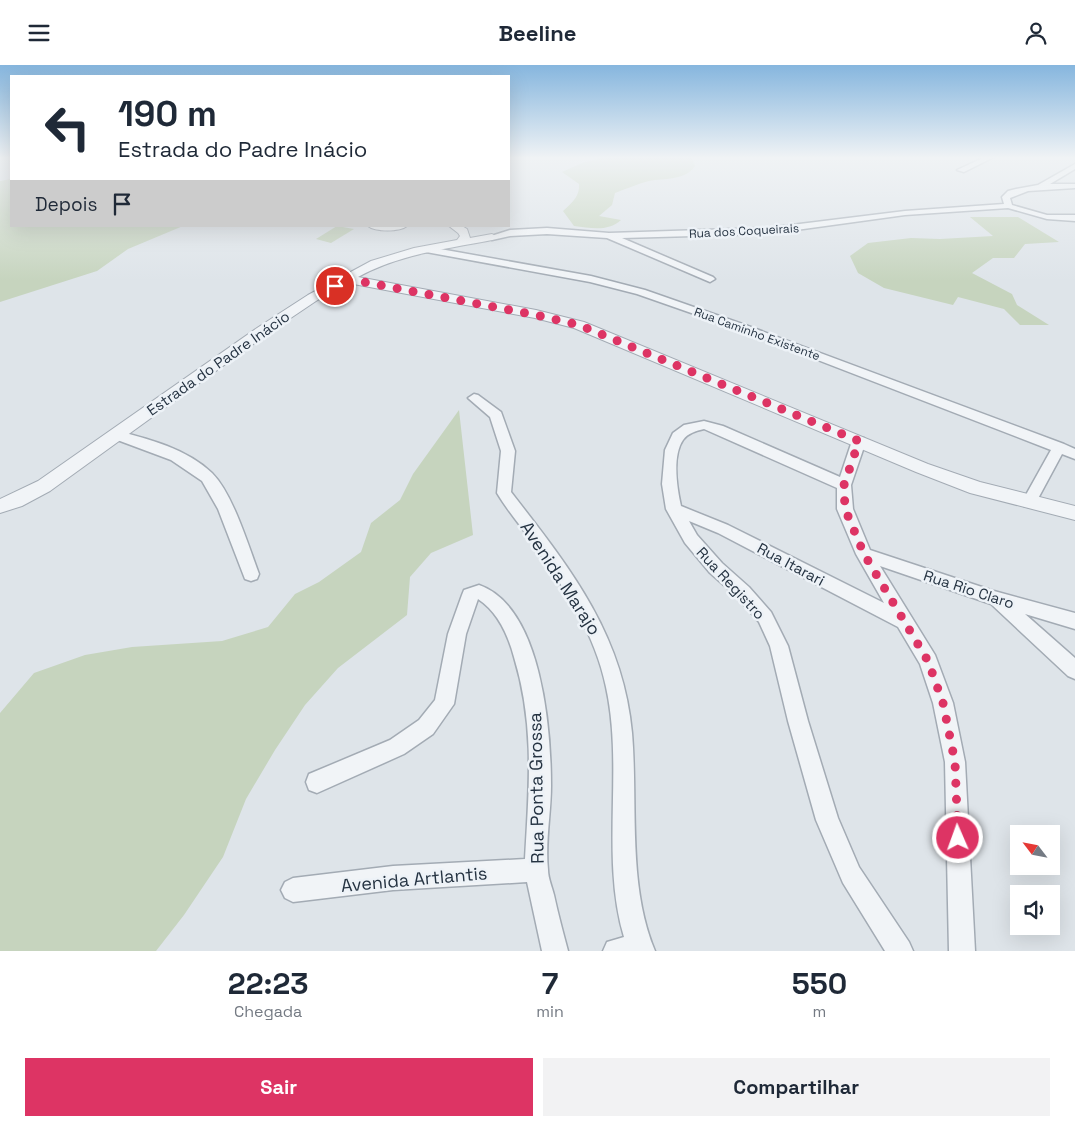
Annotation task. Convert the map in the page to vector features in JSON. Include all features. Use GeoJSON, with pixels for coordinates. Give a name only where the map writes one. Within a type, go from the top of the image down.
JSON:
{"type":"FeatureCollection","features":[{"type":"Feature","properties":{"kind":"street"},"geometry":{"type":"LineString","coordinates":[[1006,198],[1008,206]]}},
{"type":"Feature","properties":{"kind":"street","name":"Rua dos Coqueirais"},"geometry":{"type":"LineString","coordinates":[[608,236],[767,231],[905,213],[1008,206],[1047,217],[1075,218]]}},
{"type":"Feature","properties":{"kind":"street"},"geometry":{"type":"LineString","coordinates":[[456,227],[464,231],[463,239]]}},
{"type":"Feature","properties":{"kind":"street"},"geometry":{"type":"LineString","coordinates":[[348,279],[375,263],[395,256],[428,250],[483,232],[547,231],[608,236],[710,279]]}},
{"type":"Feature","properties":{"kind":"street"},"geometry":{"type":"LineString","coordinates":[[624,236],[646,240],[731,237]]}},
{"type":"Feature","properties":{"kind":"street","name":"Rua Caminho Existente"},"geometry":{"type":"LineString","coordinates":[[428,250],[591,279],[640,292],[744,328],[1075,453]]}},
{"type":"Feature","properties":{"kind":"street"},"geometry":{"type":"LineString","coordinates":[[348,279],[579,325],[859,441],[976,487],[1075,513]]}},
{"type":"Feature","properties":{"kind":"street","name":"Estrada do Padre Inácio"},"geometry":{"type":"LineString","coordinates":[[0,506],[15,501],[44,486],[262,331],[312,299],[348,279]]}},
{"type":"Feature","properties":{"kind":"street","name":"Avenida Marajo"},"geometry":{"type":"LineString","coordinates":[[474,398],[496,415],[508,451],[504,493],[545,548],[596,626],[608,657],[616,689],[622,745],[628,907],[633,949]]}},
{"type":"Feature","properties":{"kind":"street","name":"Rua Registro"},"geometry":{"type":"LineString","coordinates":[[844,485],[718,429],[704,425],[689,428],[678,436],[672,450],[669,484],[674,509],[691,539],[716,568],[743,592],[765,617],[779,646],[798,721],[827,820],[851,875],[900,951]]}},
{"type":"Feature","properties":{"kind":"street"},"geometry":{"type":"LineString","coordinates":[[117,435],[182,460],[208,478],[216,491],[251,574]]}},
{"type":"Feature","properties":{"kind":"street"},"geometry":{"type":"LineString","coordinates":[[859,441],[844,485],[845,509],[864,554],[928,661],[943,703],[955,762],[962,951]]}},
{"type":"Feature","properties":{"kind":"street"},"geometry":{"type":"LineString","coordinates":[[1029,502],[1059,447]]}},
{"type":"Feature","properties":{"kind":"street","name":"Rua Itarari"},"geometry":{"type":"LineString","coordinates":[[674,509],[723,529],[906,623]]}},
{"type":"Feature","properties":{"kind":"street","name":"Rua Rio Claro"},"geometry":{"type":"LineString","coordinates":[[864,554],[994,598],[1075,621]]}},
{"type":"Feature","properties":{"kind":"street","name":"Rua Ponta Grossa"},"geometry":{"type":"LineString","coordinates":[[317,782],[397,747],[426,727],[444,704],[457,634],[470,595],[479,592],[486,595],[499,606],[517,636],[533,687],[538,726],[540,787],[536,870],[555,951]]}},
{"type":"Feature","properties":{"kind":"street"},"geometry":{"type":"LineString","coordinates":[[994,598],[1075,670]]}},
{"type":"Feature","properties":{"kind":"street","name":"Avenida Artlantis"},"geometry":{"type":"LineString","coordinates":[[293,890],[393,878],[536,870]]}},
{"type":"Feature","properties":{"kind":"green space"},"geometry":{"type":"Polygon","coordinates":[[[0,198],[10,198],[10,227],[181,227],[128,249],[97,271],[0,302],[0,198]]]}},
{"type":"Feature","properties":{"kind":"green space"},"geometry":{"type":"Polygon","coordinates":[[[575,198],[614,198],[612,205],[599,216],[621,220],[605,228],[574,226],[563,211],[575,198]]]}},
{"type":"Feature","properties":{"kind":"green space"},"geometry":{"type":"Polygon","coordinates":[[[970,217],[1018,217],[1059,242],[1025,244],[1014,258],[993,258],[972,273],[1012,294],[1017,305],[1049,325],[1020,325],[1004,309],[958,297],[953,305],[884,288],[858,273],[850,256],[868,243],[911,238],[940,239],[993,236],[970,217]]]}},
{"type":"Feature","properties":{"kind":"green space"},"geometry":{"type":"Polygon","coordinates":[[[335,227],[354,229],[331,243],[316,239],[335,227]]]}},
{"type":"Feature","properties":{"kind":"green space"},"geometry":{"type":"Polygon","coordinates":[[[459,410],[473,535],[431,553],[410,577],[407,615],[338,668],[305,705],[246,799],[223,857],[184,915],[156,951],[0,951],[0,713],[34,673],[85,655],[132,647],[222,641],[268,627],[295,594],[319,582],[361,552],[371,523],[400,500],[413,474],[459,410]]]}},
{"type":"Feature","properties":{"kind":"route"},"geometry":{"type":"LineString","coordinates":[[335,286],[348,279],[579,325],[859,441],[844,485],[845,509],[864,554],[928,661],[943,703],[955,762],[958,838]]}}]}
